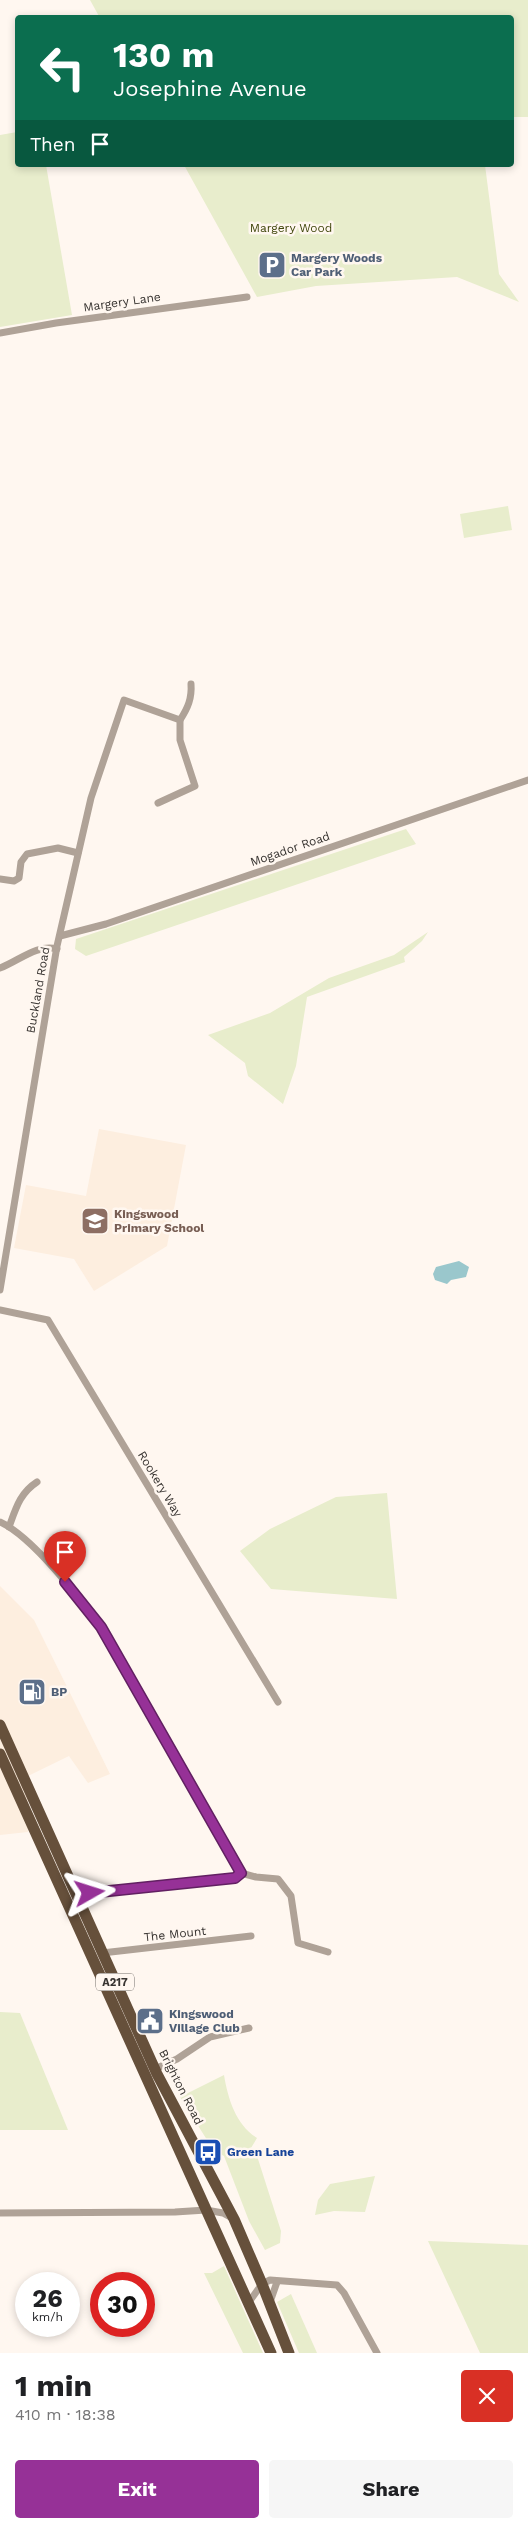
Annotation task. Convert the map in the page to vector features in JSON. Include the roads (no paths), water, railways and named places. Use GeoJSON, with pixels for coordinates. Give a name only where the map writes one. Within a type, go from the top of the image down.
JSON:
{"type":"FeatureCollection","features":[{"type":"Feature","properties":{"kind":"highway","name":"Brighton Road"},"geometry":{"type":"LineString","coordinates":[[0,1725],[155,2070],[234,2219],[270,2302],[289,2353]]}},
{"type":"Feature","properties":{"kind":"highway","name":"A217"},"geometry":{"type":"LineString","coordinates":[[0,1754],[271,2353]]}},
{"type":"Feature","properties":{"kind":"street","name":"Margery Lane"},"geometry":{"type":"LineString","coordinates":[[0,333],[56,323],[247,297]]}},
{"type":"Feature","properties":{"kind":"street"},"geometry":{"type":"LineString","coordinates":[[158,803],[195,786],[180,740],[180,720],[188,709],[192,694],[191,684]]}},
{"type":"Feature","properties":{"kind":"street","name":"Buckland Road"},"geometry":{"type":"LineString","coordinates":[[0,1290],[57,949],[90,798],[124,700],[180,720]]}},
{"type":"Feature","properties":{"kind":"street","name":"Mogador Road"},"geometry":{"type":"LineString","coordinates":[[60,936],[106,924],[528,780]]}},
{"type":"Feature","properties":{"kind":"street"},"geometry":{"type":"LineString","coordinates":[[0,879],[14,881],[19,878],[21,862],[27,854],[58,848],[78,853]]}},
{"type":"Feature","properties":{"kind":"street"},"geometry":{"type":"LineString","coordinates":[[0,968],[21,960],[38,949],[45,947],[57,949]]}},
{"type":"Feature","properties":{"kind":"street","name":"Rookery Way"},"geometry":{"type":"LineString","coordinates":[[0,1310],[48,1320],[278,1702]]}},
{"type":"Feature","properties":{"kind":"street"},"geometry":{"type":"LineString","coordinates":[[9,1527],[18,1500],[27,1488],[37,1482]]}},
{"type":"Feature","properties":{"kind":"street"},"geometry":{"type":"LineString","coordinates":[[0,1522],[9,1527],[74,1592],[101,1627],[241,1873],[256,1877],[278,1879],[291,1896],[298,1943],[328,1952]]}},
{"type":"Feature","properties":{"kind":"street"},"geometry":{"type":"LineString","coordinates":[[78,1899],[90,1893],[235,1878],[241,1873]]}},
{"type":"Feature","properties":{"kind":"street","name":"The Mount"},"geometry":{"type":"LineString","coordinates":[[102,1953],[251,1936]]}},
{"type":"Feature","properties":{"kind":"street"},"geometry":{"type":"LineString","coordinates":[[155,2070],[177,2059],[210,2037],[249,2028]]}},
{"type":"Feature","properties":{"kind":"street"},"geometry":{"type":"LineString","coordinates":[[0,2213],[175,2212],[206,2210],[223,2213],[234,2219]]}},
{"type":"Feature","properties":{"kind":"street"},"geometry":{"type":"LineString","coordinates":[[248,2302],[262,2284],[270,2280],[277,2282],[307,2281],[337,2285],[344,2292],[377,2353]]}},
{"type":"Feature","properties":{"kind":"street"},"geometry":{"type":"LineString","coordinates":[[270,2302],[277,2282]]}},
{"type":"Feature","properties":{"kind":"water"},"geometry":{"type":"Polygon","coordinates":[[[459,1261],[469,1267],[466,1277],[451,1280],[447,1284],[435,1280],[433,1274],[436,1267],[459,1261]]]}},
{"type":"Feature","properties":{"kind":"place","name":"Margery Woods Car Park"},"geometry":{"type":"Point","coordinates":[272,265]}},
{"type":"Feature","properties":{"kind":"place","name":"Kingswood Primary School"},"geometry":{"type":"Point","coordinates":[95,1221]}},
{"type":"Feature","properties":{"kind":"place","name":"BP"},"geometry":{"type":"Point","coordinates":[32,1692]}},
{"type":"Feature","properties":{"kind":"place","name":"Kingswood Village Club"},"geometry":{"type":"Point","coordinates":[150,2021]}},
{"type":"Feature","properties":{"kind":"place","name":"Green Lane"},"geometry":{"type":"Point","coordinates":[208,2152]}},
{"type":"Feature","properties":{"kind":"park label","name":"Margery Wood"},"geometry":{"type":"Point","coordinates":[291,228]}}]}
